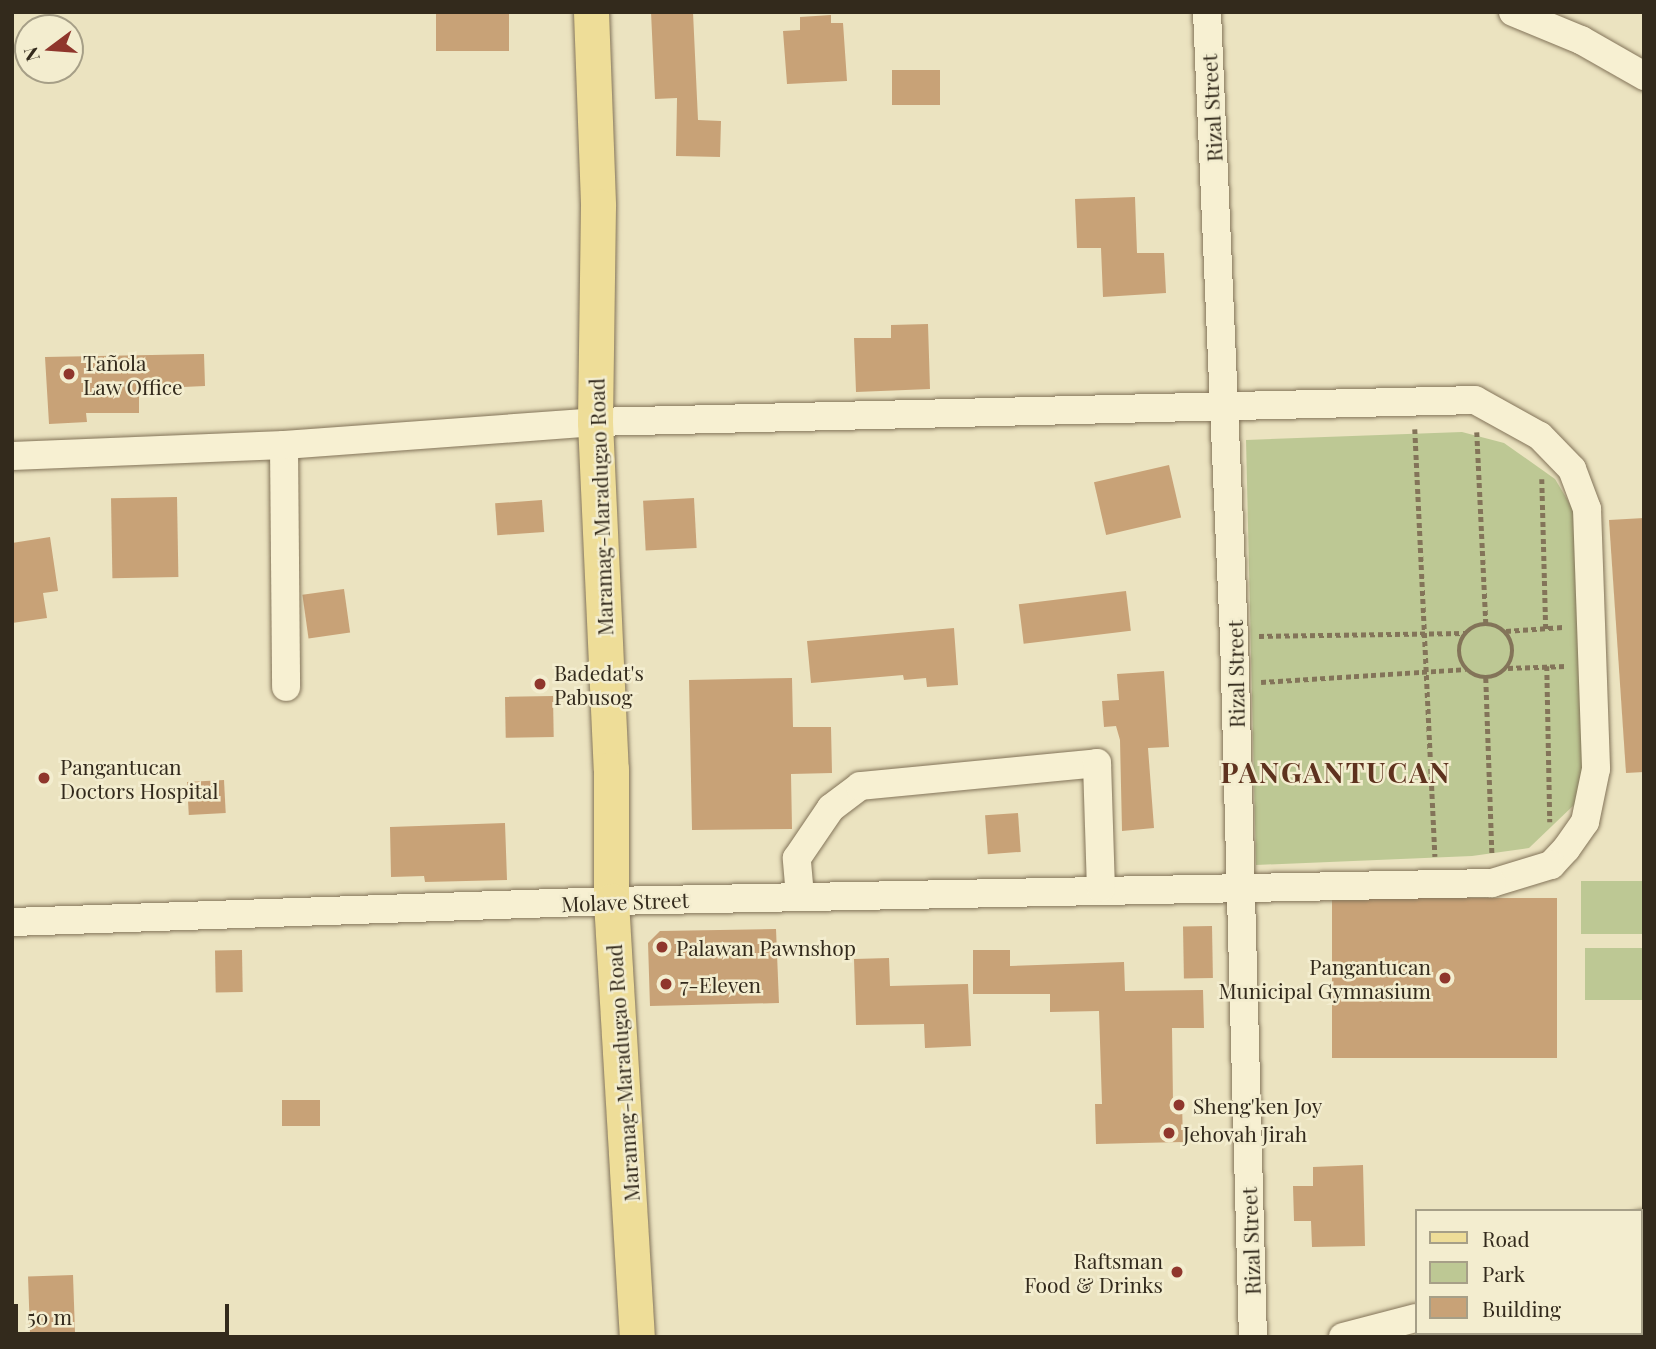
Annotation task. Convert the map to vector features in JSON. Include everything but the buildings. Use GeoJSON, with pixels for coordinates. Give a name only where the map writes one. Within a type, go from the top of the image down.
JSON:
{"type":"FeatureCollection","features":[{"type":"Feature","properties":{"kind":"main road","name":"Maramag-Maradugao Road"},"geometry":{"type":"LineString","coordinates":[[591,12],[598,206],[595,422],[611,769],[611,901],[637,1337]]}},
{"type":"Feature","properties":{"kind":"street","name":"Rizal Street"},"geometry":{"type":"LineString","coordinates":[[1207,12],[1236,684],[1238,885],[1253,1337]]}},
{"type":"Feature","properties":{"kind":"street"},"geometry":{"type":"LineString","coordinates":[[1513,12],[1581,40],[1644,76]]}},
{"type":"Feature","properties":{"kind":"street"},"geometry":{"type":"LineString","coordinates":[[12,456],[284,445],[595,422],[1475,400],[1540,436],[1572,469],[1587,509],[1596,665],[1596,769],[1585,822],[1550,865]]}},
{"type":"Feature","properties":{"kind":"street"},"geometry":{"type":"LineString","coordinates":[[284,445],[286,687]]}},
{"type":"Feature","properties":{"kind":"street"},"geometry":{"type":"LineString","coordinates":[[800,896],[797,858],[831,808],[860,786],[1097,763],[1101,888]]}},
{"type":"Feature","properties":{"kind":"street","name":"Molave Street"},"geometry":{"type":"LineString","coordinates":[[12,922],[611,901],[1101,888],[1492,883],[1550,865]]}},
{"type":"Feature","properties":{"kind":"street"},"geometry":{"type":"LineString","coordinates":[[1343,1337],[1414,1319]]}},
{"type":"Feature","properties":{"kind":"path"},"geometry":{"type":"LineString","coordinates":[[1475,400],[1486,623]]}},
{"type":"Feature","properties":{"kind":"path"},"geometry":{"type":"LineString","coordinates":[[1412,402],[1436,883]]}},
{"type":"Feature","properties":{"kind":"path"},"geometry":{"type":"LineString","coordinates":[[1540,436],[1546,629]]}},
{"type":"Feature","properties":{"kind":"path"},"geometry":{"type":"LineString","coordinates":[[1234,637],[1465,633],[1486,623],[1505,631],[1593,625]]}},
{"type":"Feature","properties":{"kind":"path"},"geometry":{"type":"LineString","coordinates":[[1505,631],[1513,645],[1508,668]]}},
{"type":"Feature","properties":{"kind":"path"},"geometry":{"type":"LineString","coordinates":[[1465,633],[1459,647],[1466,669]]}},
{"type":"Feature","properties":{"kind":"path"},"geometry":{"type":"LineString","coordinates":[[1236,684],[1466,669],[1486,678],[1508,668],[1596,665]]}},
{"type":"Feature","properties":{"kind":"path"},"geometry":{"type":"LineString","coordinates":[[1547,666],[1550,865]]}},
{"type":"Feature","properties":{"kind":"path"},"geometry":{"type":"LineString","coordinates":[[1486,678],[1492,883]]}},
{"type":"Feature","properties":{"kind":"green space"},"geometry":{"type":"Polygon","coordinates":[[[1462,432],[1504,443],[1555,479],[1576,514],[1593,743],[1576,803],[1529,848],[1472,856],[1256,865],[1246,440],[1462,432]]]}},
{"type":"Feature","properties":{"kind":"green space"},"geometry":{"type":"Polygon","coordinates":[[[1581,881],[1644,881],[1644,934],[1581,934],[1581,881]]]}},
{"type":"Feature","properties":{"kind":"green space"},"geometry":{"type":"Polygon","coordinates":[[[1585,948],[1644,948],[1644,1000],[1585,1000],[1585,948]]]}},
{"type":"Feature","properties":{"kind":"place","name":"Tañola Law Office"},"geometry":{"type":"Point","coordinates":[69,374]}},
{"type":"Feature","properties":{"kind":"place","name":"Badedat's Pabusog"},"geometry":{"type":"Point","coordinates":[540,684]}},
{"type":"Feature","properties":{"kind":"place","name":"Pangantucan Doctors Hospital"},"geometry":{"type":"Point","coordinates":[44,778]}},
{"type":"Feature","properties":{"kind":"place","name":"Palawan Pawnshop"},"geometry":{"type":"Point","coordinates":[662,947]}},
{"type":"Feature","properties":{"kind":"place","name":"Pangantucan Municipal Gymnasium"},"geometry":{"type":"Point","coordinates":[1445,978]}},
{"type":"Feature","properties":{"kind":"place","name":"7-Eleven"},"geometry":{"type":"Point","coordinates":[666,984]}},
{"type":"Feature","properties":{"kind":"place","name":"Sheng'ken Joy"},"geometry":{"type":"Point","coordinates":[1179,1105]}},
{"type":"Feature","properties":{"kind":"place","name":"Jehovah Jirah"},"geometry":{"type":"Point","coordinates":[1169,1133]}},
{"type":"Feature","properties":{"kind":"place","name":"Raftsman Food & Drinks"},"geometry":{"type":"Point","coordinates":[1177,1272]}},
{"type":"Feature","properties":{"kind":"district","name":"PANGANTUCAN"},"geometry":{"type":"Point","coordinates":[1336,772]}}]}
